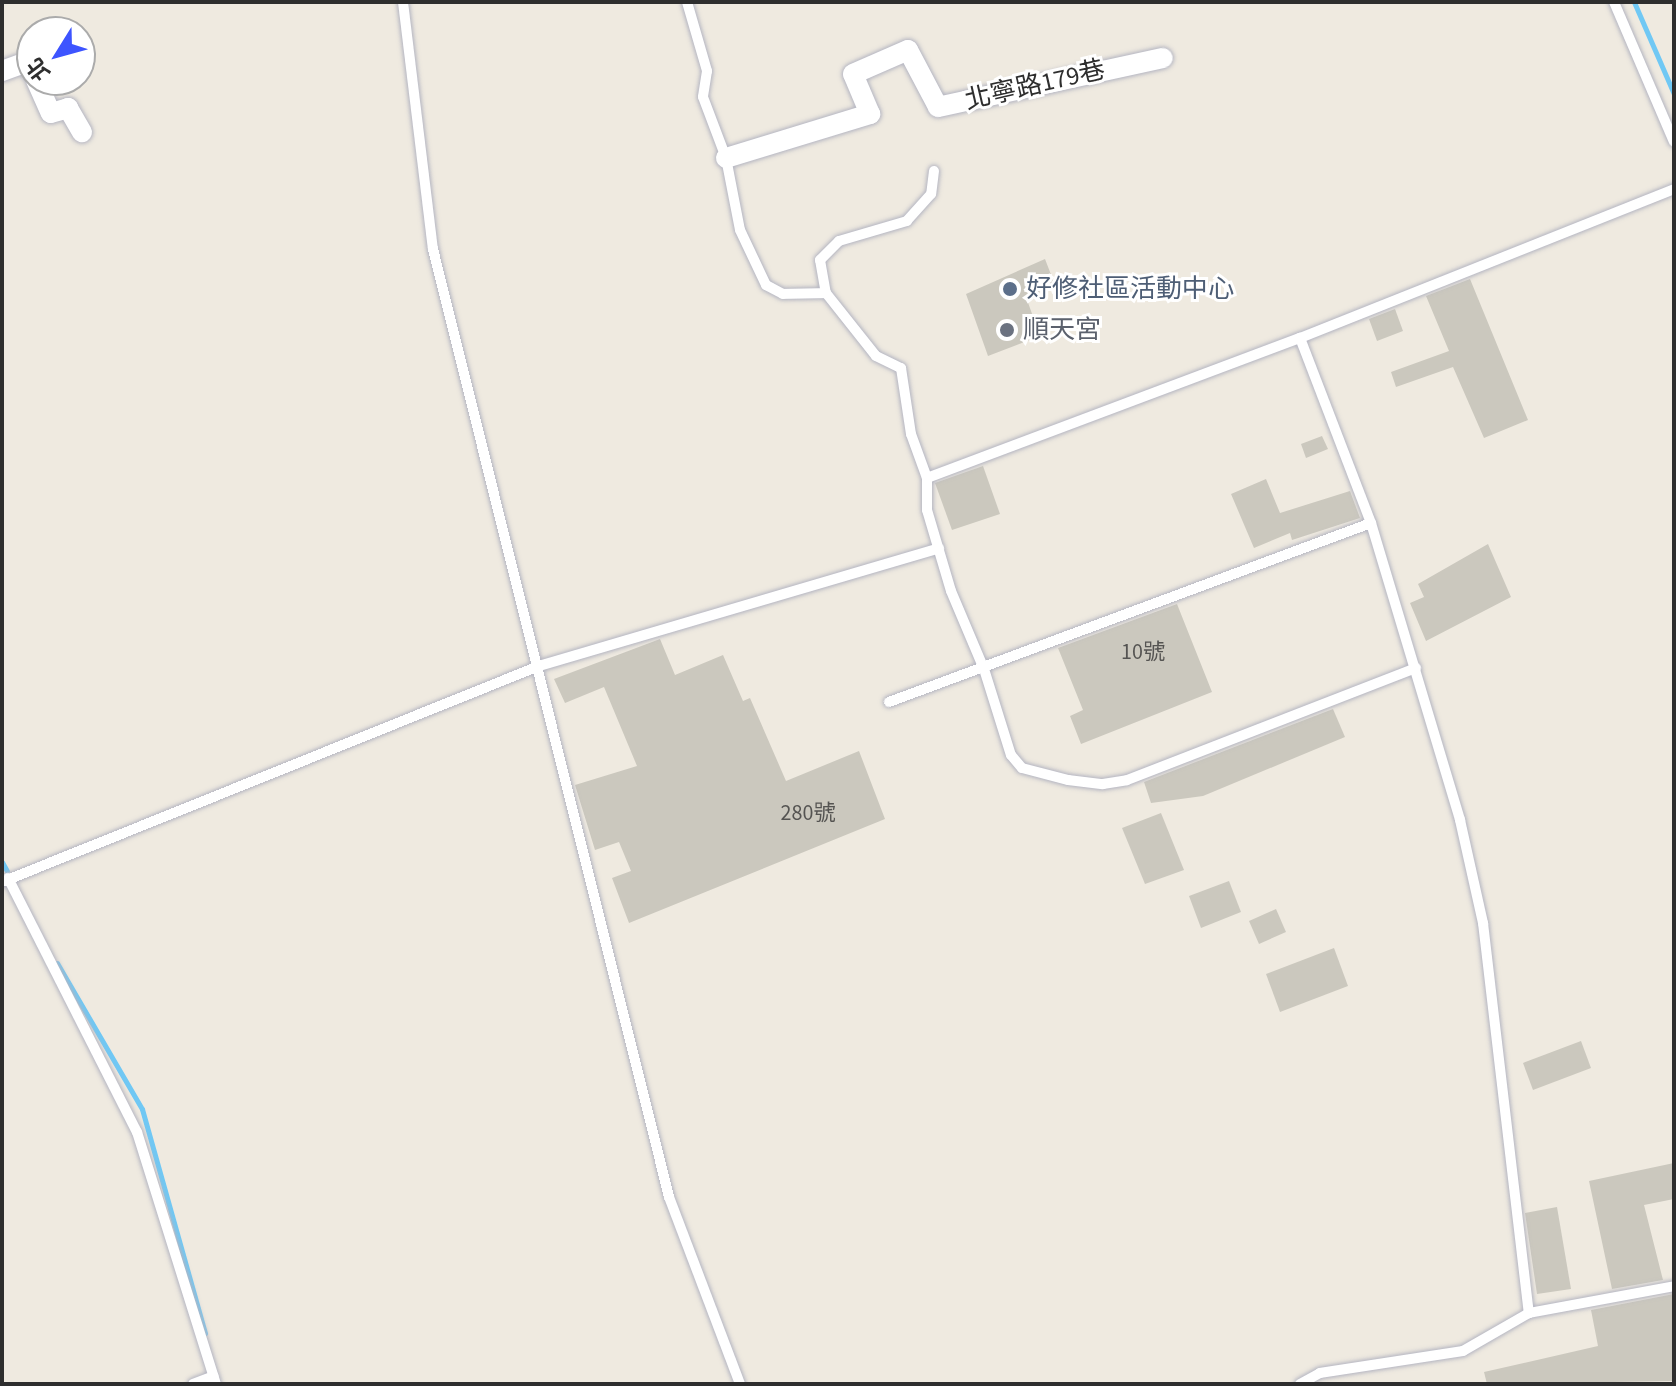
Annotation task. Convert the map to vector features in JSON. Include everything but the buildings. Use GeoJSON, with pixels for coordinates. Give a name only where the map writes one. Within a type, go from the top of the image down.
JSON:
{"type":"FeatureCollection","features":[{"type":"Feature","properties":{"kind":"street","name":"北寧路179巷"},"geometry":{"type":"LineString","coordinates":[[726,158],[870,114],[853,74],[908,50],[938,107],[1163,58]]}},
{"type":"Feature","properties":{"kind":"street"},"geometry":{"type":"LineString","coordinates":[[43,96],[51,113],[68,108],[82,132]]}},
{"type":"Feature","properties":{"kind":"lane"},"geometry":{"type":"LineString","coordinates":[[403,2],[433,249],[669,1197],[740,1384]]}},
{"type":"Feature","properties":{"kind":"lane"},"geometry":{"type":"LineString","coordinates":[[687,2],[707,71],[703,97],[726,158],[740,230],[766,285],[783,294],[826,293]]}},
{"type":"Feature","properties":{"kind":"lane"},"geometry":{"type":"LineString","coordinates":[[1614,2],[1674,142]]}},
{"type":"Feature","properties":{"kind":"lane"},"geometry":{"type":"LineString","coordinates":[[934,171],[931,194],[907,221],[839,241],[820,260],[826,293],[876,356],[901,368],[911,434],[927,478],[927,510],[1011,755],[1022,768],[1103,784],[1127,780],[1416,668]]}},
{"type":"Feature","properties":{"kind":"lane"},"geometry":{"type":"LineString","coordinates":[[927,478],[1300,338],[1674,189]]}},
{"type":"Feature","properties":{"kind":"lane"},"geometry":{"type":"LineString","coordinates":[[1300,338],[1371,523],[1416,668],[1483,923],[1529,1313]]}},
{"type":"Feature","properties":{"kind":"lane"},"geometry":{"type":"LineString","coordinates":[[889,702],[1371,523]]}},
{"type":"Feature","properties":{"kind":"lane"},"geometry":{"type":"LineString","coordinates":[[193,1384],[215,1380],[137,1132],[5,880],[539,666],[939,548]]}},
{"type":"Feature","properties":{"kind":"lane"},"geometry":{"type":"LineString","coordinates":[[1300,1384],[1320,1373],[1463,1351],[1529,1313],[1674,1286]]}},
{"type":"Feature","properties":{"kind":"waterway"},"geometry":{"type":"LineString","coordinates":[[1634,2],[1674,94]]}},
{"type":"Feature","properties":{"kind":"waterway"},"geometry":{"type":"LineString","coordinates":[[2,862],[7,871]]}},
{"type":"Feature","properties":{"kind":"waterway"},"geometry":{"type":"LineString","coordinates":[[57,963],[142,1109],[205,1333]]}},
{"type":"Feature","properties":{"kind":"place","name":"好修社區活動中心"},"geometry":{"type":"Point","coordinates":[1010,289]}},
{"type":"Feature","properties":{"kind":"place","name":"順天宮"},"geometry":{"type":"Point","coordinates":[1007,330]}}]}
